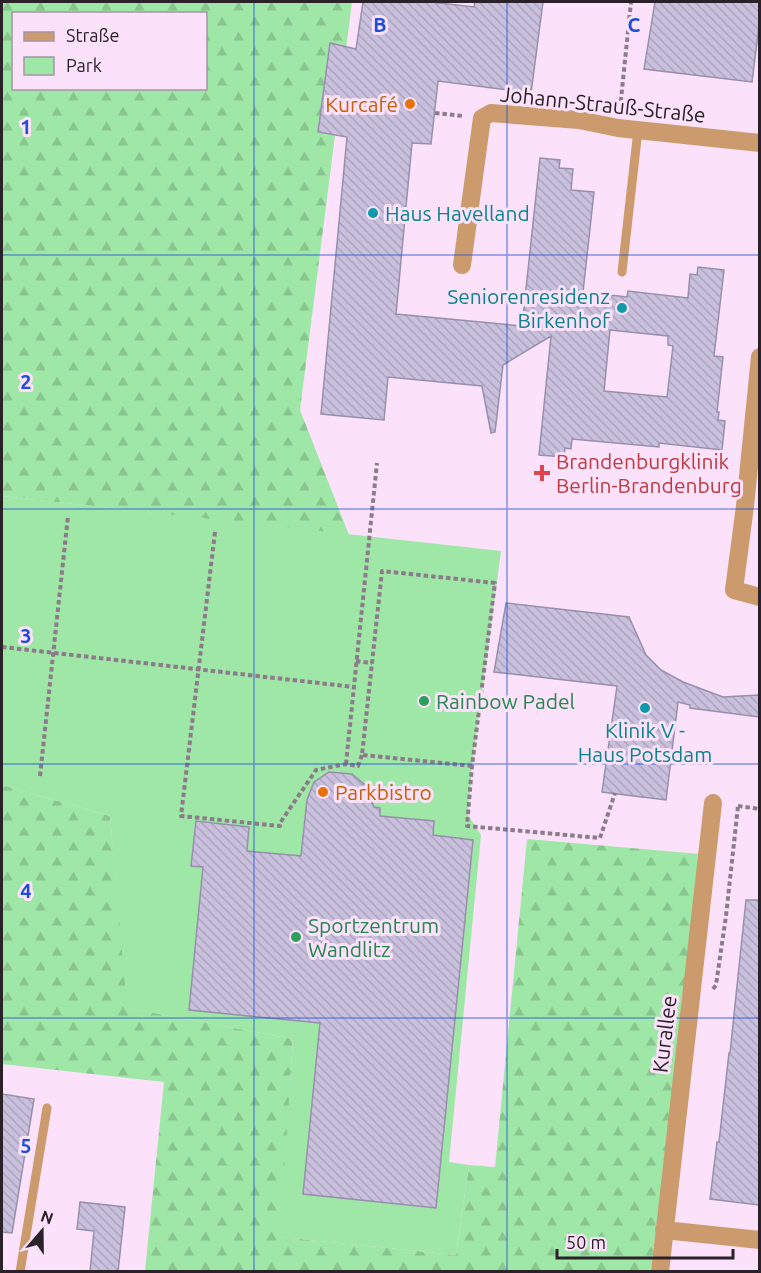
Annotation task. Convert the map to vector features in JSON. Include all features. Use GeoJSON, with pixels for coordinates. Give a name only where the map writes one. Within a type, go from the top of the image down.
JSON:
{"type":"FeatureCollection","features":[{"type":"Feature","properties":{"kind":"street","name":"Johann-Strauß-Straße"},"geometry":{"type":"LineString","coordinates":[[462,265],[482,118],[491,113],[579,120],[618,128],[759,143]]}},
{"type":"Feature","properties":{"kind":"street"},"geometry":{"type":"LineString","coordinates":[[759,357],[745,506],[734,591],[759,597]]}},
{"type":"Feature","properties":{"kind":"street","name":"Kurallee"},"geometry":{"type":"LineString","coordinates":[[660,1272],[713,802]]}},
{"type":"Feature","properties":{"kind":"street"},"geometry":{"type":"LineString","coordinates":[[664,1230],[759,1240]]}},
{"type":"Feature","properties":{"kind":"lane"},"geometry":{"type":"LineString","coordinates":[[622,272],[638,130]]}},
{"type":"Feature","properties":{"kind":"lane"},"geometry":{"type":"LineString","coordinates":[[20,1272],[47,1108]]}},
{"type":"Feature","properties":{"kind":"path"},"geometry":{"type":"LineString","coordinates":[[618,128],[631,2]]}},
{"type":"Feature","properties":{"kind":"path"},"geometry":{"type":"LineString","coordinates":[[435,112],[482,118]]}},
{"type":"Feature","properties":{"kind":"path"},"geometry":{"type":"LineString","coordinates":[[346,764],[377,463]]}},
{"type":"Feature","properties":{"kind":"path"},"geometry":{"type":"LineString","coordinates":[[40,776],[68,516]]}},
{"type":"Feature","properties":{"kind":"path"},"geometry":{"type":"LineString","coordinates":[[215,532],[181,816],[280,826],[316,770],[346,764],[358,766],[362,755],[382,571],[495,583],[472,766],[467,826],[600,838],[615,793]]}},
{"type":"Feature","properties":{"kind":"path"},"geometry":{"type":"LineString","coordinates":[[2,647],[354,687]]}},
{"type":"Feature","properties":{"kind":"path"},"geometry":{"type":"LineString","coordinates":[[356,661],[372,663]]}},
{"type":"Feature","properties":{"kind":"path"},"geometry":{"type":"LineString","coordinates":[[362,755],[472,766]]}},
{"type":"Feature","properties":{"kind":"path"},"geometry":{"type":"LineString","coordinates":[[713,802],[759,809]]}},
{"type":"Feature","properties":{"kind":"path"},"geometry":{"type":"LineString","coordinates":[[710,993],[716,985],[738,806]]}},
{"type":"Feature","properties":{"kind":"green space"},"geometry":{"type":"Polygon","coordinates":[[[2,2],[352,2],[300,410],[349,535],[2,496],[2,2]]]}},
{"type":"Feature","properties":{"kind":"green space","name":"Sportzentrum Wandlitz"},"geometry":{"type":"Polygon","coordinates":[[[2,496],[501,551],[472,766],[468,815],[481,835],[449,1162],[469,1165],[456,1255],[280,1237],[293,1039],[127,1008],[110,816],[2,785],[2,496]]]}},
{"type":"Feature","properties":{"kind":"green space"},"geometry":{"type":"Polygon","coordinates":[[[2,785],[110,816],[128,1008],[293,1039],[281,1237],[456,1255],[469,1165],[495,1167],[527,839],[700,854],[651,1271],[145,1271],[164,1082],[2,1064],[2,785]]]}},
{"type":"Feature","properties":{"kind":"building"},"geometry":{"type":"Polygon","coordinates":[[[363,2],[431,2],[474,7],[475,2],[543,2],[531,93],[438,81],[431,144],[412,143],[396,314],[522,326],[540,158],[560,160],[559,168],[573,169],[571,190],[594,192],[583,292],[627,297],[628,291],[688,298],[690,274],[697,275],[698,267],[724,270],[714,356],[723,357],[717,412],[719,412],[718,420],[725,421],[722,450],[659,443],[659,447],[572,439],[571,449],[565,448],[564,457],[539,455],[551,336],[503,365],[495,432],[491,433],[482,386],[388,377],[384,420],[321,414],[347,137],[318,132],[330,43],[356,49],[363,2]],[[610,330],[604,391],[667,397],[673,346],[668,345],[668,336],[610,330]]]}},
{"type":"Feature","properties":{"kind":"building"},"geometry":{"type":"Polygon","coordinates":[[[655,2],[759,2],[759,26],[752,82],[644,69],[655,2]]]}},
{"type":"Feature","properties":{"kind":"building","name":"Klinik V - Haus Potsdam"},"geometry":{"type":"Polygon","coordinates":[[[506,603],[629,617],[646,655],[661,670],[683,682],[723,697],[759,695],[759,717],[690,708],[690,705],[678,702],[666,800],[602,792],[617,686],[494,672],[506,603]]]}},
{"type":"Feature","properties":{"kind":"building"},"geometry":{"type":"Polygon","coordinates":[[[329,772],[352,774],[366,786],[374,807],[380,808],[380,816],[434,821],[433,835],[473,840],[436,1208],[303,1194],[320,1023],[189,1010],[203,867],[191,866],[196,821],[249,827],[247,851],[301,856],[307,800],[314,782],[329,772]]]}},
{"type":"Feature","properties":{"kind":"building"},"geometry":{"type":"Polygon","coordinates":[[[746,900],[759,900],[759,1205],[710,1199],[730,1053],[746,900]]]}},
{"type":"Feature","properties":{"kind":"building"},"geometry":{"type":"Polygon","coordinates":[[[2,1094],[34,1099],[12,1233],[2,1232],[2,1094]]]}},
{"type":"Feature","properties":{"kind":"building"},"geometry":{"type":"Polygon","coordinates":[[[80,1202],[125,1207],[118,1272],[90,1272],[94,1231],[77,1229],[80,1202]]]}},
{"type":"Feature","properties":{"kind":"place","name":"Kurcafé"},"geometry":{"type":"Point","coordinates":[410,104]}},
{"type":"Feature","properties":{"kind":"place","name":"Haus Havelland"},"geometry":{"type":"Point","coordinates":[373,213]}},
{"type":"Feature","properties":{"kind":"place","name":"Seniorenresidenz Birkenhof"},"geometry":{"type":"Point","coordinates":[622,308]}},
{"type":"Feature","properties":{"kind":"place","name":"Brandenburgklinik Berlin-Brandenburg"},"geometry":{"type":"Point","coordinates":[542,473]}},
{"type":"Feature","properties":{"kind":"place","name":"Rainbow Padel"},"geometry":{"type":"Point","coordinates":[424,701]}},
{"type":"Feature","properties":{"kind":"place","name":"Klinik V - Haus Potsdam"},"geometry":{"type":"Point","coordinates":[645,708]}},
{"type":"Feature","properties":{"kind":"place","name":"Parkbistro"},"geometry":{"type":"Point","coordinates":[323,792]}},
{"type":"Feature","properties":{"kind":"place","name":"Sportzentrum Wandlitz"},"geometry":{"type":"Point","coordinates":[296,937]}}]}
